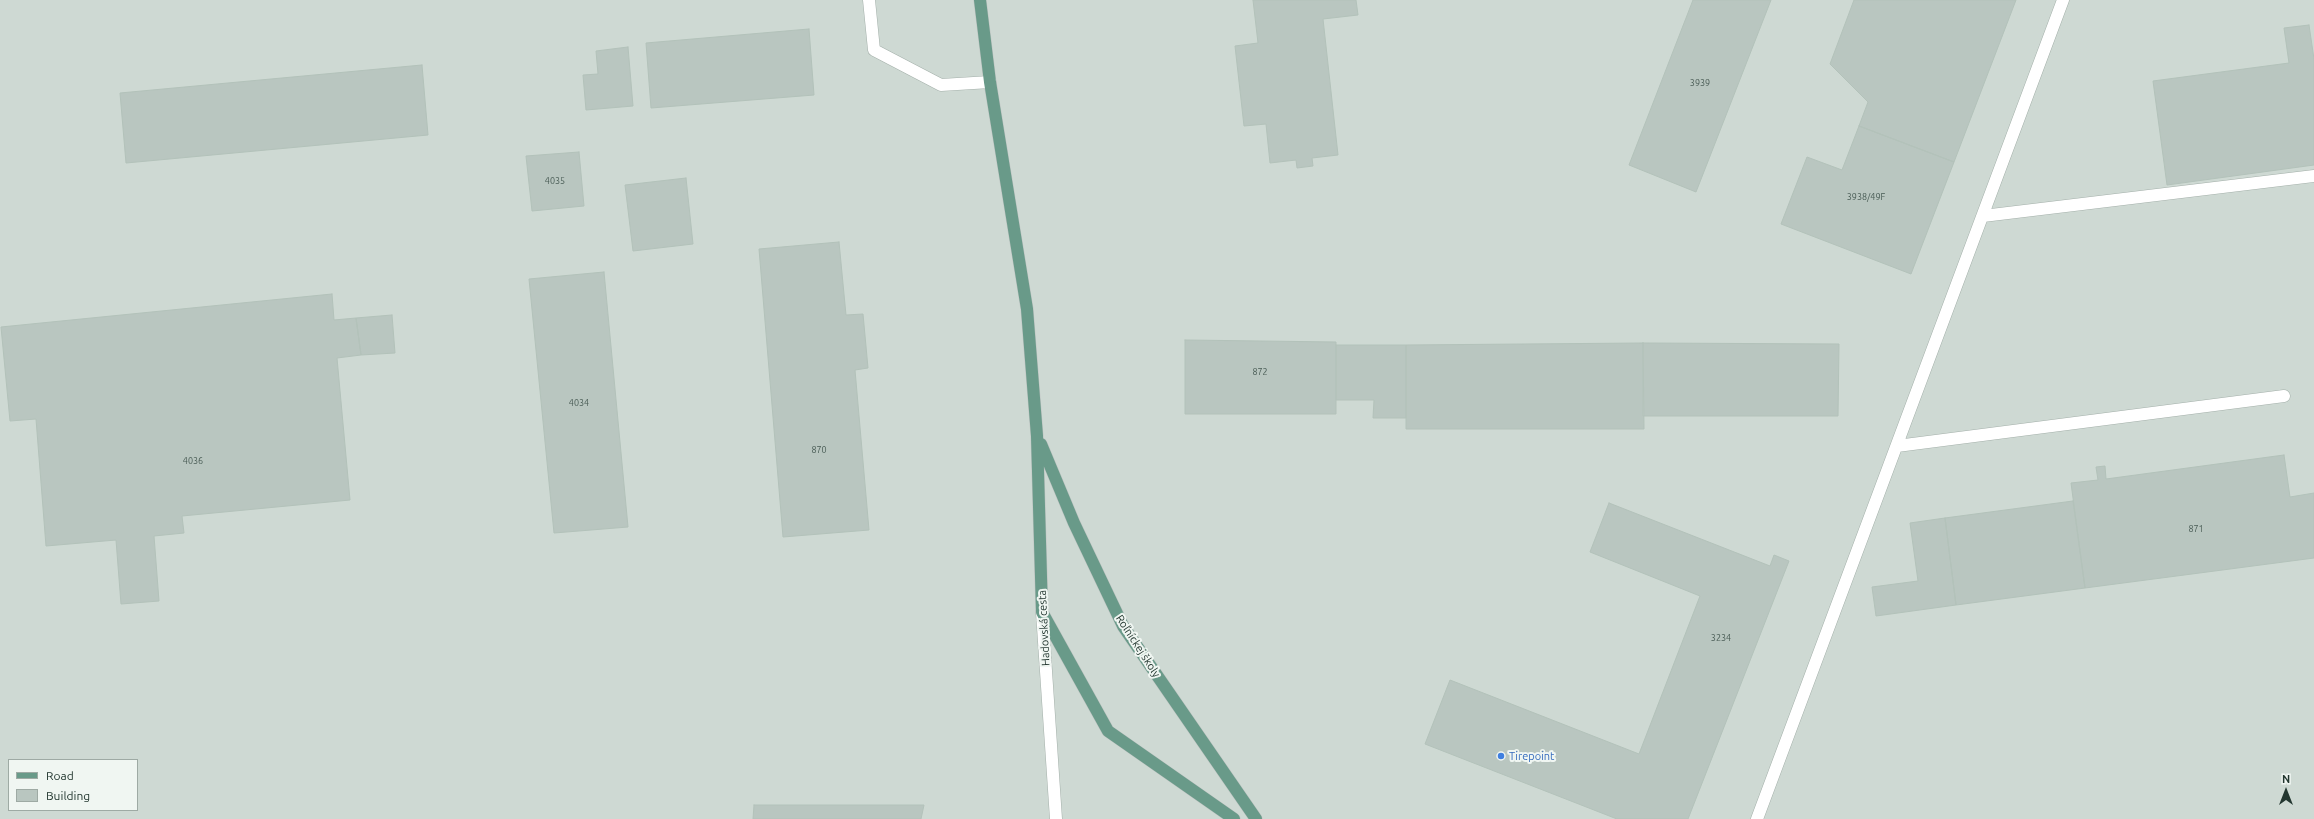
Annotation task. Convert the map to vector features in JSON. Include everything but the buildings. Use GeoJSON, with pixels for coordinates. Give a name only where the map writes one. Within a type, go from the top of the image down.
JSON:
{"type":"FeatureCollection","features":[{"type":"Feature","properties":{"kind":"main road","name":"Hadovská cesta"},"geometry":{"type":"LineString","coordinates":[[980,0],[990,82],[1027,308],[1037,436],[1042,612]]}},
{"type":"Feature","properties":{"kind":"main road","name":"Roľníckej školy"},"geometry":{"type":"LineString","coordinates":[[1037,436],[1074,523],[1123,626],[1256,819]]}},
{"type":"Feature","properties":{"kind":"main road"},"geometry":{"type":"LineString","coordinates":[[1042,612],[1108,731],[1234,819]]}},
{"type":"Feature","properties":{"kind":"street"},"geometry":{"type":"LineString","coordinates":[[869,0],[874,50],[941,85],[990,82]]}},
{"type":"Feature","properties":{"kind":"street"},"geometry":{"type":"LineString","coordinates":[[1757,819],[2063,0]]}},
{"type":"Feature","properties":{"kind":"street"},"geometry":{"type":"LineString","coordinates":[[1983,216],[2314,176]]}},
{"type":"Feature","properties":{"kind":"street"},"geometry":{"type":"LineString","coordinates":[[1897,446],[2284,396]]}},
{"type":"Feature","properties":{"kind":"street","name":"Hadovská cesta"},"geometry":{"type":"LineString","coordinates":[[1042,612],[1056,819]]}},
{"type":"Feature","properties":{"kind":"shaded area"},"geometry":{"type":"Polygon","coordinates":[[[0,0],[2314,0],[2314,819],[0,819],[0,0]]]}},
{"type":"Feature","properties":{"kind":"place","name":"Tirepoint"},"geometry":{"type":"Point","coordinates":[1501,756]}}]}
